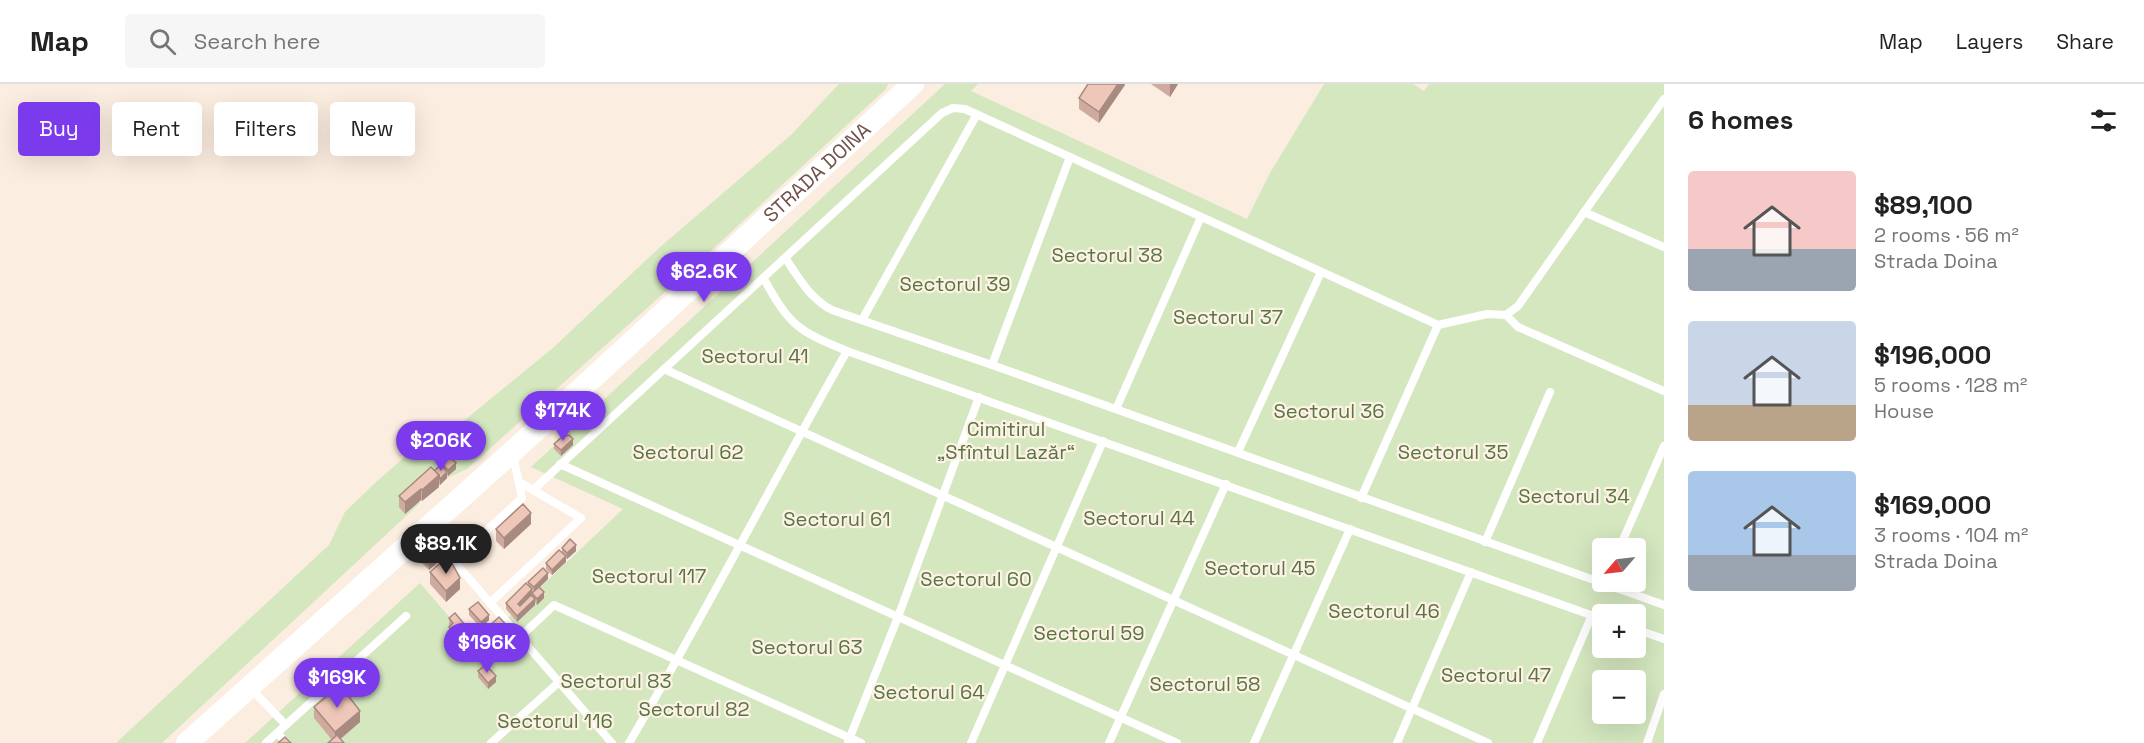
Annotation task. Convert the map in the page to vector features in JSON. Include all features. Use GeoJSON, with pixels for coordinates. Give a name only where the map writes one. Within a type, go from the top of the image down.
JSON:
{"type":"FeatureCollection","features":[{"type":"Feature","properties":{"kind":"main road","name":"STRADA DOINA"},"geometry":{"type":"LineString","coordinates":[[187,743],[512,452],[913,84]]}},
{"type":"Feature","properties":{"kind":"lane"},"geometry":{"type":"LineString","coordinates":[[533,490],[947,110],[958,107],[977,114],[1438,325],[1487,314],[1506,315],[1518,306],[1664,99]]}},
{"type":"Feature","properties":{"kind":"lane"},"geometry":{"type":"LineString","coordinates":[[862,320],[977,114]]}},
{"type":"Feature","properties":{"kind":"lane"},"geometry":{"type":"LineString","coordinates":[[992,365],[1070,157]]}},
{"type":"Feature","properties":{"kind":"lane"},"geometry":{"type":"LineString","coordinates":[[1584,212],[1664,247]]}},
{"type":"Feature","properties":{"kind":"lane"},"geometry":{"type":"LineString","coordinates":[[1116,409],[1201,217]]}},
{"type":"Feature","properties":{"kind":"lane"},"geometry":{"type":"LineString","coordinates":[[786,259],[799,279],[822,305],[1592,579]]}},
{"type":"Feature","properties":{"kind":"lane"},"geometry":{"type":"LineString","coordinates":[[1239,452],[1321,272]]}},
{"type":"Feature","properties":{"kind":"lane"},"geometry":{"type":"LineString","coordinates":[[764,279],[781,308],[795,325],[847,351],[1592,615],[1537,743]]}},
{"type":"Feature","properties":{"kind":"lane"},"geometry":{"type":"LineString","coordinates":[[1506,315],[1518,327],[1664,391]]}},
{"type":"Feature","properties":{"kind":"lane"},"geometry":{"type":"LineString","coordinates":[[1361,498],[1438,325]]}},
{"type":"Feature","properties":{"kind":"lane"},"geometry":{"type":"LineString","coordinates":[[629,743],[678,660],[847,351]]}},
{"type":"Feature","properties":{"kind":"lane"},"geometry":{"type":"LineString","coordinates":[[664,369],[1488,743]]}},
{"type":"Feature","properties":{"kind":"lane"},"geometry":{"type":"LineString","coordinates":[[1485,542],[1550,392]]}},
{"type":"Feature","properties":{"kind":"lane"},"geometry":{"type":"LineString","coordinates":[[849,740],[898,617],[979,397]]}},
{"type":"Feature","properties":{"kind":"lane"},"geometry":{"type":"LineString","coordinates":[[971,743],[1103,441]]}},
{"type":"Feature","properties":{"kind":"lane"},"geometry":{"type":"LineString","coordinates":[[1624,538],[1664,446]]}},
{"type":"Feature","properties":{"kind":"lane"},"geometry":{"type":"LineString","coordinates":[[426,529],[470,546],[522,498],[512,452]]}},
{"type":"Feature","properties":{"kind":"lane"},"geometry":{"type":"LineString","coordinates":[[560,464],[1177,743]]}},
{"type":"Feature","properties":{"kind":"lane"},"geometry":{"type":"LineString","coordinates":[[490,603],[581,518],[519,482]]}},
{"type":"Feature","properties":{"kind":"lane"},"geometry":{"type":"LineString","coordinates":[[1109,743],[1226,484]]}},
{"type":"Feature","properties":{"kind":"lane"},"geometry":{"type":"LineString","coordinates":[[426,529],[612,743]]}},
{"type":"Feature","properties":{"kind":"lane"},"geometry":{"type":"LineString","coordinates":[[1254,743],[1350,529]]}},
{"type":"Feature","properties":{"kind":"lane"},"geometry":{"type":"LineString","coordinates":[[1397,743],[1471,572]]}},
{"type":"Feature","properties":{"kind":"lane"},"geometry":{"type":"LineString","coordinates":[[1629,592],[1664,605]]}},
{"type":"Feature","properties":{"kind":"lane"},"geometry":{"type":"LineString","coordinates":[[519,638],[554,605],[849,740],[861,743]]}},
{"type":"Feature","properties":{"kind":"lane"},"geometry":{"type":"LineString","coordinates":[[266,743],[406,616]]}},
{"type":"Feature","properties":{"kind":"lane"},"geometry":{"type":"LineString","coordinates":[[1646,633],[1664,639]]}},
{"type":"Feature","properties":{"kind":"lane"},"geometry":{"type":"LineString","coordinates":[[491,743],[559,682]]}},
{"type":"Feature","properties":{"kind":"lane"},"geometry":{"type":"LineString","coordinates":[[249,686],[285,725]]}},
{"type":"Feature","properties":{"kind":"lane"},"geometry":{"type":"LineString","coordinates":[[1647,743],[1664,694]]}},
{"type":"Feature","properties":{"kind":"lane"},"geometry":{"type":"LineString","coordinates":[[277,733],[286,743]]}},
{"type":"Feature","properties":{"kind":"green space"},"geometry":{"type":"Polygon","coordinates":[[[839,84],[888,84],[886,89],[702,259],[467,469],[447,478],[438,486],[413,494],[420,503],[162,743],[116,743],[329,545],[345,512],[375,483],[407,455],[454,429],[554,347],[659,248],[791,135],[839,84]]]}},
{"type":"Feature","properties":{"kind":"green space","name":"Cimitirul „Sfîntul Lazăr“"},"geometry":{"type":"Polygon","coordinates":[[[945,84],[978,84],[971,91],[1247,219],[1270,173],[1324,84],[1413,84],[1424,91],[1429,84],[1664,84],[1664,743],[245,743],[420,583],[476,648],[623,509],[531,467],[945,84]]]}},
{"type":"Feature","properties":{"kind":"building"},"geometry":{"type":"Polygon","coordinates":[[[1088,84],[1118,84],[1099,112],[1079,98],[1088,84]]]}},
{"type":"Feature","properties":{"kind":"building"},"geometry":{"type":"Polygon","coordinates":[[[569,435],[573,439],[561,450],[554,444],[562,437],[569,435]]]}},
{"type":"Feature","properties":{"kind":"building"},"geometry":{"type":"Polygon","coordinates":[[[450,457],[456,463],[448,470],[442,464],[450,457]]]}},
{"type":"Feature","properties":{"kind":"building"},"geometry":{"type":"Polygon","coordinates":[[[441,465],[447,472],[440,479],[434,471],[441,465]]]}},
{"type":"Feature","properties":{"kind":"building"},"geometry":{"type":"Polygon","coordinates":[[[431,467],[439,475],[405,502],[399,496],[431,467]]]}},
{"type":"Feature","properties":{"kind":"building"},"geometry":{"type":"Polygon","coordinates":[[[523,504],[531,513],[504,538],[496,529],[523,504]]]}},
{"type":"Feature","properties":{"kind":"building"},"geometry":{"type":"Polygon","coordinates":[[[570,539],[576,545],[567,553],[562,548],[570,539]]]}},
{"type":"Feature","properties":{"kind":"building"},"geometry":{"type":"Polygon","coordinates":[[[428,549],[436,558],[429,565],[420,556],[428,549]]]}},
{"type":"Feature","properties":{"kind":"building"},"geometry":{"type":"Polygon","coordinates":[[[559,550],[566,556],[552,570],[546,563],[559,550]]]}},
{"type":"Feature","properties":{"kind":"building"},"geometry":{"type":"Polygon","coordinates":[[[444,560],[453,565],[460,578],[446,591],[430,572],[444,560]]]}},
{"type":"Feature","properties":{"kind":"building"},"geometry":{"type":"Polygon","coordinates":[[[543,568],[548,573],[534,587],[528,582],[543,568]]]}},
{"type":"Feature","properties":{"kind":"building"},"geometry":{"type":"Polygon","coordinates":[[[526,583],[532,589],[518,604],[520,606],[531,595],[535,599],[517,616],[506,603],[526,583]]]}},
{"type":"Feature","properties":{"kind":"building"},"geometry":{"type":"Polygon","coordinates":[[[539,587],[544,592],[537,599],[532,593],[539,587]]]}},
{"type":"Feature","properties":{"kind":"building"},"geometry":{"type":"Polygon","coordinates":[[[478,602],[489,615],[481,622],[469,609],[478,602]]]}},
{"type":"Feature","properties":{"kind":"building"},"geometry":{"type":"Polygon","coordinates":[[[455,613],[476,638],[499,617],[511,630],[486,653],[473,639],[465,646],[449,627],[453,623],[449,618],[455,613]]]}},
{"type":"Feature","properties":{"kind":"building"},"geometry":{"type":"Polygon","coordinates":[[[486,665],[496,676],[488,683],[478,671],[486,665]]]}},
{"type":"Feature","properties":{"kind":"building"},"geometry":{"type":"Polygon","coordinates":[[[340,685],[360,711],[335,732],[314,707],[340,685]]]}},
{"type":"Feature","properties":{"kind":"building"},"geometry":{"type":"Polygon","coordinates":[[[337,735],[344,743],[328,743],[337,735]]]}},
{"type":"Feature","properties":{"kind":"building"},"geometry":{"type":"Polygon","coordinates":[[[285,737],[291,743],[278,743],[285,737]]]}},
{"type":"Feature","properties":{"kind":"park label","name":"Sectorul 38"},"geometry":{"type":"Point","coordinates":[1107,255]}},
{"type":"Feature","properties":{"kind":"park label","name":"Sectorul 39"},"geometry":{"type":"Point","coordinates":[955,284]}},
{"type":"Feature","properties":{"kind":"park label","name":"Sectorul 37"},"geometry":{"type":"Point","coordinates":[1228,317]}},
{"type":"Feature","properties":{"kind":"park label","name":"Sectorul 41"},"geometry":{"type":"Point","coordinates":[755,356]}},
{"type":"Feature","properties":{"kind":"park label","name":"Sectorul 36"},"geometry":{"type":"Point","coordinates":[1329,411]}},
{"type":"Feature","properties":{"kind":"park label","name":"Sectorul 62"},"geometry":{"type":"Point","coordinates":[688,452]}},
{"type":"Feature","properties":{"kind":"park label","name":"Sectorul 35"},"geometry":{"type":"Point","coordinates":[1453,452]}},
{"type":"Feature","properties":{"kind":"park label","name":"Sectorul 34"},"geometry":{"type":"Point","coordinates":[1574,496]}},
{"type":"Feature","properties":{"kind":"park label","name":"Sectorul 44"},"geometry":{"type":"Point","coordinates":[1139,518]}},
{"type":"Feature","properties":{"kind":"park label","name":"Sectorul 61"},"geometry":{"type":"Point","coordinates":[837,519]}},
{"type":"Feature","properties":{"kind":"park label","name":"Sectorul 45"},"geometry":{"type":"Point","coordinates":[1260,568]}},
{"type":"Feature","properties":{"kind":"park label","name":"Sectorul 117"},"geometry":{"type":"Point","coordinates":[649,576]}},
{"type":"Feature","properties":{"kind":"park label","name":"Sectorul 60"},"geometry":{"type":"Point","coordinates":[976,579]}},
{"type":"Feature","properties":{"kind":"park label","name":"Sectorul 46"},"geometry":{"type":"Point","coordinates":[1384,611]}},
{"type":"Feature","properties":{"kind":"park label","name":"Sectorul 59"},"geometry":{"type":"Point","coordinates":[1089,633]}},
{"type":"Feature","properties":{"kind":"park label","name":"Sectorul 63"},"geometry":{"type":"Point","coordinates":[807,647]}},
{"type":"Feature","properties":{"kind":"park label","name":"Sectorul 47"},"geometry":{"type":"Point","coordinates":[1496,675]}},
{"type":"Feature","properties":{"kind":"park label","name":"Sectorul 83"},"geometry":{"type":"Point","coordinates":[616,681]}},
{"type":"Feature","properties":{"kind":"park label","name":"Sectorul 58"},"geometry":{"type":"Point","coordinates":[1205,684]}},
{"type":"Feature","properties":{"kind":"park label","name":"Sectorul 64"},"geometry":{"type":"Point","coordinates":[929,692]}},
{"type":"Feature","properties":{"kind":"park label","name":"Sectorul 82"},"geometry":{"type":"Point","coordinates":[694,709]}},
{"type":"Feature","properties":{"kind":"park label","name":"Sectorul 116"},"geometry":{"type":"Point","coordinates":[555,721]}}]}
